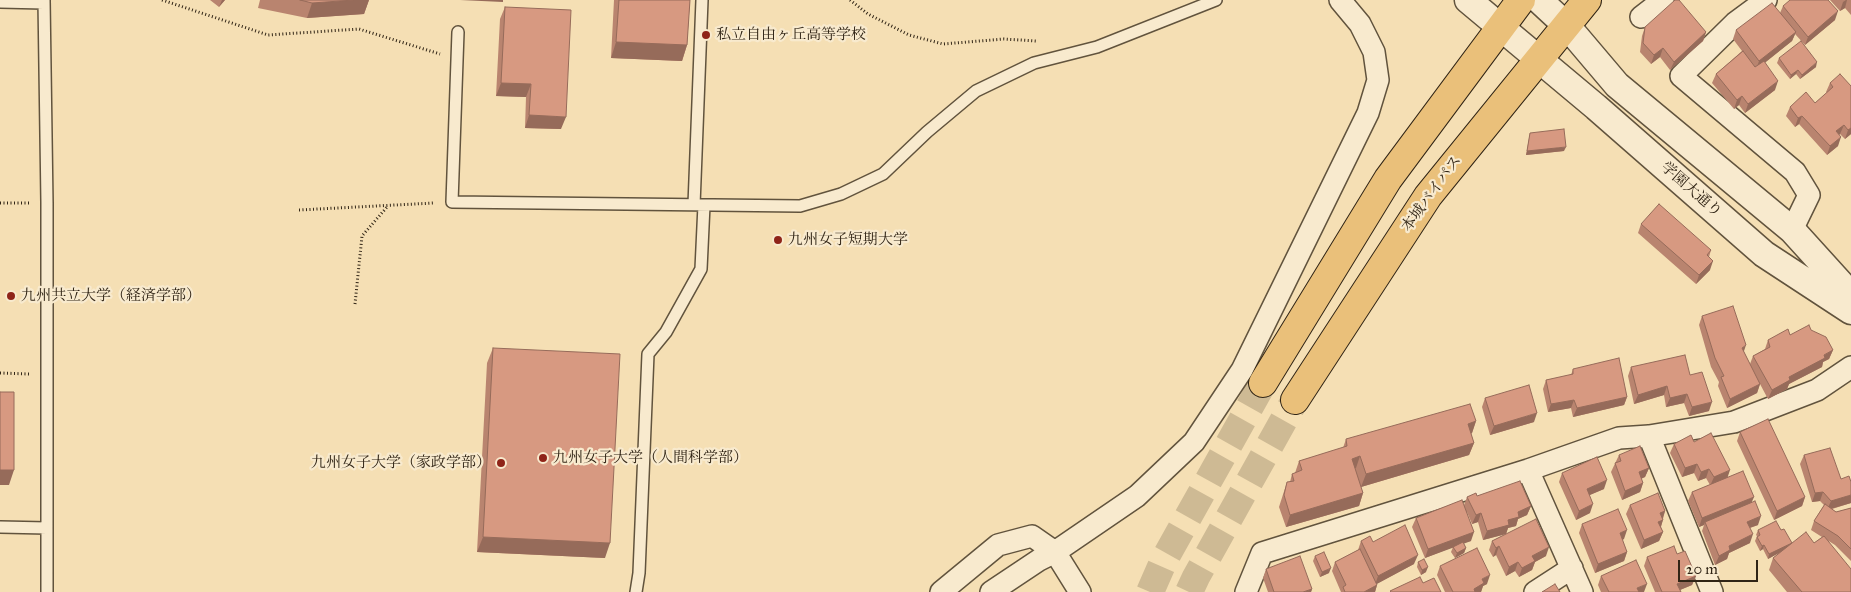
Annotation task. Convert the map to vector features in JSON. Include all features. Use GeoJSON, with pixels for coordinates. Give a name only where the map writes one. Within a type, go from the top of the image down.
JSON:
{"type":"FeatureCollection","features":[{"type":"Feature","properties":{"kind":"highway"},"geometry":{"type":"LineString","coordinates":[[1263,382],[1388,179],[1521,0]]}},
{"type":"Feature","properties":{"kind":"highway","name":"本城バイパス"},"geometry":{"type":"LineString","coordinates":[[1295,400],[1428,196],[1587,0]]}},
{"type":"Feature","properties":{"kind":"street"},"geometry":{"type":"LineString","coordinates":[[991,592],[1038,560],[1055,552],[1137,496],[1194,442],[1242,370],[1368,113],[1378,80],[1374,52],[1360,24],[1340,0]]}},
{"type":"Feature","properties":{"kind":"street","name":"学園大通り"},"geometry":{"type":"LineString","coordinates":[[1468,0],[1539,58],[1764,254],[1851,311]]}},
{"type":"Feature","properties":{"kind":"street"},"geometry":{"type":"LineString","coordinates":[[1539,0],[1567,26],[1617,84],[1792,230],[1851,295]]}},
{"type":"Feature","properties":{"kind":"street"},"geometry":{"type":"LineString","coordinates":[[1641,17],[1663,0]]}},
{"type":"Feature","properties":{"kind":"street"},"geometry":{"type":"LineString","coordinates":[[1766,0],[1735,23],[1680,76],[1795,172],[1809,195],[1792,230]]}},
{"type":"Feature","properties":{"kind":"street"},"geometry":{"type":"LineString","coordinates":[[1246,592],[1262,553],[1528,470],[1619,438],[1649,436],[1734,422],[1817,390],[1851,367]]}},
{"type":"Feature","properties":{"kind":"street"},"geometry":{"type":"LineString","coordinates":[[1649,436],[1712,592]]}},
{"type":"Feature","properties":{"kind":"street"},"geometry":{"type":"LineString","coordinates":[[1528,470],[1582,592]]}},
{"type":"Feature","properties":{"kind":"street"},"geometry":{"type":"LineString","coordinates":[[941,592],[998,545],[1032,536],[1055,552],[1080,592]]}},
{"type":"Feature","properties":{"kind":"street"},"geometry":{"type":"LineString","coordinates":[[1535,592],[1572,568]]}},
{"type":"Feature","properties":{"kind":"lane"},"geometry":{"type":"LineString","coordinates":[[636,592],[648,354],[666,332],[701,269],[699,205],[702,0]]}},
{"type":"Feature","properties":{"kind":"lane"},"geometry":{"type":"LineString","coordinates":[[458,32],[452,202],[800,206],[840,194],[883,174],[927,132],[976,91],[1034,63],[1097,47],[1216,0]]}},
{"type":"Feature","properties":{"kind":"lane"},"geometry":{"type":"LineString","coordinates":[[0,2],[44,2],[47,203],[47,592]]}},
{"type":"Feature","properties":{"kind":"lane"},"geometry":{"type":"LineString","coordinates":[[0,527],[47,528]]}},
{"type":"Feature","properties":{"kind":"path"},"geometry":{"type":"LineString","coordinates":[[162,0],[268,35],[359,29],[457,60]]}},
{"type":"Feature","properties":{"kind":"path"},"geometry":{"type":"LineString","coordinates":[[850,0],[868,14],[909,35],[943,44],[1004,39],[1039,41]]}},
{"type":"Feature","properties":{"kind":"path"},"geometry":{"type":"LineString","coordinates":[[299,210],[452,202]]}},
{"type":"Feature","properties":{"kind":"path"},"geometry":{"type":"LineString","coordinates":[[0,203],[47,203]]}},
{"type":"Feature","properties":{"kind":"path"},"geometry":{"type":"LineString","coordinates":[[355,304],[362,236],[388,206]]}},
{"type":"Feature","properties":{"kind":"path"},"geometry":{"type":"LineString","coordinates":[[0,373],[47,374]]}},
{"type":"Feature","properties":{"kind":"building"},"geometry":{"type":"Polygon","coordinates":[[[300,0],[354,0],[312,3],[300,0]]]}},
{"type":"Feature","properties":{"kind":"building"},"geometry":{"type":"Polygon","coordinates":[[[619,0],[690,0],[687,45],[616,42],[619,0]]]}},
{"type":"Feature","properties":{"kind":"building"},"geometry":{"type":"Polygon","coordinates":[[[1675,0],[1679,0],[1706,32],[1674,62],[1663,48],[1654,55],[1643,43],[1645,27],[1675,0]]]}},
{"type":"Feature","properties":{"kind":"building"},"geometry":{"type":"Polygon","coordinates":[[[1790,0],[1828,0],[1838,11],[1808,37],[1783,6],[1790,0]]]}},
{"type":"Feature","properties":{"kind":"building"},"geometry":{"type":"Polygon","coordinates":[[[1772,3],[1796,32],[1759,61],[1736,30],[1772,3]]]}},
{"type":"Feature","properties":{"kind":"building"},"geometry":{"type":"Polygon","coordinates":[[[505,7],[571,10],[566,117],[529,115],[531,84],[501,83],[505,7]]]}},
{"type":"Feature","properties":{"kind":"building"},"geometry":{"type":"Polygon","coordinates":[[[1801,41],[1817,62],[1802,75],[1798,70],[1791,75],[1779,58],[1801,41]]]}},
{"type":"Feature","properties":{"kind":"building"},"geometry":{"type":"Polygon","coordinates":[[[1743,51],[1755,67],[1764,61],[1778,81],[1748,104],[1742,96],[1737,100],[1716,74],[1743,51]]]}},
{"type":"Feature","properties":{"kind":"building"},"geometry":{"type":"Polygon","coordinates":[[[1840,74],[1851,86],[1851,128],[1848,130],[1844,125],[1836,131],[1841,137],[1830,146],[1802,116],[1798,118],[1790,107],[1806,92],[1815,103],[1833,87],[1830,83],[1840,74]]]}},
{"type":"Feature","properties":{"kind":"building"},"geometry":{"type":"Polygon","coordinates":[[[1564,129],[1566,147],[1527,151],[1530,133],[1564,129]]]}},
{"type":"Feature","properties":{"kind":"building"},"geometry":{"type":"Polygon","coordinates":[[[1659,204],[1711,250],[1707,255],[1713,261],[1699,275],[1641,224],[1659,204]]]}},
{"type":"Feature","properties":{"kind":"building"},"geometry":{"type":"Polygon","coordinates":[[[1733,306],[1746,345],[1742,348],[1760,384],[1730,399],[1721,377],[1724,376],[1715,358],[1702,316],[1733,306]]]}},
{"type":"Feature","properties":{"kind":"building"},"geometry":{"type":"Polygon","coordinates":[[[1809,325],[1811,330],[1826,337],[1833,350],[1824,355],[1825,358],[1789,377],[1790,380],[1772,390],[1753,356],[1770,347],[1768,340],[1788,329],[1790,335],[1809,325]]]}},
{"type":"Feature","properties":{"kind":"building"},"geometry":{"type":"Polygon","coordinates":[[[493,348],[620,354],[610,543],[483,537],[493,348]]]}},
{"type":"Feature","properties":{"kind":"building"},"geometry":{"type":"Polygon","coordinates":[[[1685,355],[1690,375],[1702,372],[1712,402],[1692,407],[1687,394],[1670,398],[1667,386],[1638,395],[1631,367],[1685,355]]]}},
{"type":"Feature","properties":{"kind":"building"},"geometry":{"type":"Polygon","coordinates":[[[1619,358],[1627,397],[1577,408],[1574,400],[1551,404],[1546,380],[1573,374],[1573,369],[1619,358]]]}},
{"type":"Feature","properties":{"kind":"building"},"geometry":{"type":"Polygon","coordinates":[[[1529,385],[1537,413],[1494,426],[1485,398],[1529,385]]]}},
{"type":"Feature","properties":{"kind":"building"},"geometry":{"type":"Polygon","coordinates":[[[0,392],[14,392],[14,470],[0,470],[0,392]]]}},
{"type":"Feature","properties":{"kind":"building"},"geometry":{"type":"Polygon","coordinates":[[[1470,404],[1476,421],[1468,424],[1474,443],[1366,474],[1360,456],[1352,459],[1363,493],[1290,515],[1284,495],[1287,482],[1294,481],[1292,474],[1302,470],[1299,461],[1347,446],[1346,439],[1470,404]]]}},
{"type":"Feature","properties":{"kind":"building"},"geometry":{"type":"Polygon","coordinates":[[[1768,419],[1805,497],[1777,511],[1740,432],[1768,419]]]}},
{"type":"Feature","properties":{"kind":"building"},"geometry":{"type":"Polygon","coordinates":[[[1711,433],[1730,470],[1714,477],[1709,469],[1701,472],[1697,464],[1685,468],[1674,444],[1691,435],[1694,442],[1711,433]]]}},
{"type":"Feature","properties":{"kind":"building"},"geometry":{"type":"Polygon","coordinates":[[[1640,446],[1649,468],[1639,472],[1643,483],[1625,491],[1615,463],[1621,461],[1619,455],[1640,446]]]}},
{"type":"Feature","properties":{"kind":"building"},"geometry":{"type":"Polygon","coordinates":[[[1830,448],[1841,479],[1849,476],[1851,482],[1851,495],[1831,501],[1823,492],[1815,493],[1804,455],[1830,448]]]}},
{"type":"Feature","properties":{"kind":"building"},"geometry":{"type":"Polygon","coordinates":[[[1597,457],[1607,480],[1587,489],[1593,504],[1579,511],[1562,473],[1597,457]]]}},
{"type":"Feature","properties":{"kind":"building"},"geometry":{"type":"Polygon","coordinates":[[[1743,471],[1754,497],[1702,518],[1692,492],[1743,471]]]}},
{"type":"Feature","properties":{"kind":"building"},"geometry":{"type":"Polygon","coordinates":[[[1520,481],[1531,506],[1518,512],[1519,517],[1508,520],[1509,525],[1487,531],[1481,513],[1476,515],[1467,497],[1476,493],[1477,496],[1520,481]]]}},
{"type":"Feature","properties":{"kind":"building"},"geometry":{"type":"Polygon","coordinates":[[[1658,493],[1665,511],[1660,513],[1663,520],[1658,522],[1663,532],[1644,540],[1630,505],[1658,493]]]}},
{"type":"Feature","properties":{"kind":"building"},"geometry":{"type":"Polygon","coordinates":[[[1462,500],[1474,532],[1428,549],[1416,518],[1462,500]]]}},
{"type":"Feature","properties":{"kind":"building"},"geometry":{"type":"Polygon","coordinates":[[[1755,501],[1761,516],[1747,522],[1753,534],[1729,546],[1730,550],[1719,556],[1705,522],[1755,501]]]}},
{"type":"Feature","properties":{"kind":"building"},"geometry":{"type":"Polygon","coordinates":[[[1825,504],[1836,512],[1851,508],[1851,549],[1838,536],[1814,521],[1825,504]]]}},
{"type":"Feature","properties":{"kind":"building"},"geometry":{"type":"Polygon","coordinates":[[[1618,509],[1627,530],[1620,533],[1627,552],[1598,564],[1582,524],[1618,509]]]}},
{"type":"Feature","properties":{"kind":"building"},"geometry":{"type":"Polygon","coordinates":[[[1536,519],[1549,547],[1532,556],[1535,561],[1522,568],[1518,562],[1509,567],[1499,546],[1496,548],[1492,541],[1536,519]]]}},
{"type":"Feature","properties":{"kind":"building"},"geometry":{"type":"Polygon","coordinates":[[[1776,521],[1781,530],[1784,529],[1792,543],[1769,554],[1757,537],[1760,535],[1758,530],[1776,521]]]}},
{"type":"Feature","properties":{"kind":"building"},"geometry":{"type":"Polygon","coordinates":[[[1405,525],[1418,555],[1378,576],[1361,541],[1370,536],[1373,542],[1405,525]]]}},
{"type":"Feature","properties":{"kind":"building"},"geometry":{"type":"Polygon","coordinates":[[[1806,532],[1814,543],[1824,536],[1851,569],[1851,592],[1802,592],[1773,558],[1806,532]]]}},
{"type":"Feature","properties":{"kind":"building"},"geometry":{"type":"Polygon","coordinates":[[[1463,542],[1466,548],[1457,553],[1453,547],[1463,542]]]}},
{"type":"Feature","properties":{"kind":"building"},"geometry":{"type":"Polygon","coordinates":[[[1674,546],[1677,554],[1685,551],[1696,576],[1677,584],[1681,592],[1662,592],[1647,557],[1674,546]]]}},
{"type":"Feature","properties":{"kind":"building"},"geometry":{"type":"Polygon","coordinates":[[[1477,548],[1490,575],[1482,579],[1484,583],[1474,589],[1475,592],[1453,592],[1440,566],[1477,548]]]}},
{"type":"Feature","properties":{"kind":"building"},"geometry":{"type":"Polygon","coordinates":[[[1360,549],[1377,585],[1364,592],[1345,592],[1343,587],[1346,585],[1335,562],[1360,549]]]}},
{"type":"Feature","properties":{"kind":"building"},"geometry":{"type":"Polygon","coordinates":[[[1324,552],[1331,568],[1322,572],[1315,556],[1324,552]]]}},
{"type":"Feature","properties":{"kind":"building"},"geometry":{"type":"Polygon","coordinates":[[[1300,556],[1312,589],[1303,592],[1274,592],[1266,569],[1300,556]]]}},
{"type":"Feature","properties":{"kind":"building"},"geometry":{"type":"Polygon","coordinates":[[[1424,559],[1428,567],[1422,570],[1418,562],[1424,559]]]}},
{"type":"Feature","properties":{"kind":"building"},"geometry":{"type":"Polygon","coordinates":[[[1636,560],[1647,584],[1637,588],[1639,592],[1609,592],[1601,576],[1636,560]]]}},
{"type":"Feature","properties":{"kind":"building"},"geometry":{"type":"Polygon","coordinates":[[[1420,577],[1423,583],[1434,578],[1441,592],[1390,591],[1420,577]]]}},
{"type":"Feature","properties":{"kind":"building"},"geometry":{"type":"Polygon","coordinates":[[[1555,584],[1560,592],[1542,592],[1555,584]]]}},
{"type":"Feature","properties":{"kind":"tunnel"},"geometry":{"type":"LineString","coordinates":[[1150,592],[1164,560],[1263,383]]}},
{"type":"Feature","properties":{"kind":"tunnel"},"geometry":{"type":"LineString","coordinates":[[1189,592],[1295,400]]}},
{"type":"Feature","properties":{"kind":"place","name":"私立自由ヶ丘高等学校"},"geometry":{"type":"Point","coordinates":[706,35]}},
{"type":"Feature","properties":{"kind":"place","name":"九州女子短期大学"},"geometry":{"type":"Point","coordinates":[778,240]}},
{"type":"Feature","properties":{"kind":"place","name":"九州共立大学（経済学部）"},"geometry":{"type":"Point","coordinates":[11,296]}},
{"type":"Feature","properties":{"kind":"place","name":"九州女子大学（人間科学部）"},"geometry":{"type":"Point","coordinates":[543,458]}},
{"type":"Feature","properties":{"kind":"place","name":"九州女子大学（家政学部）"},"geometry":{"type":"Point","coordinates":[501,463]}}]}
